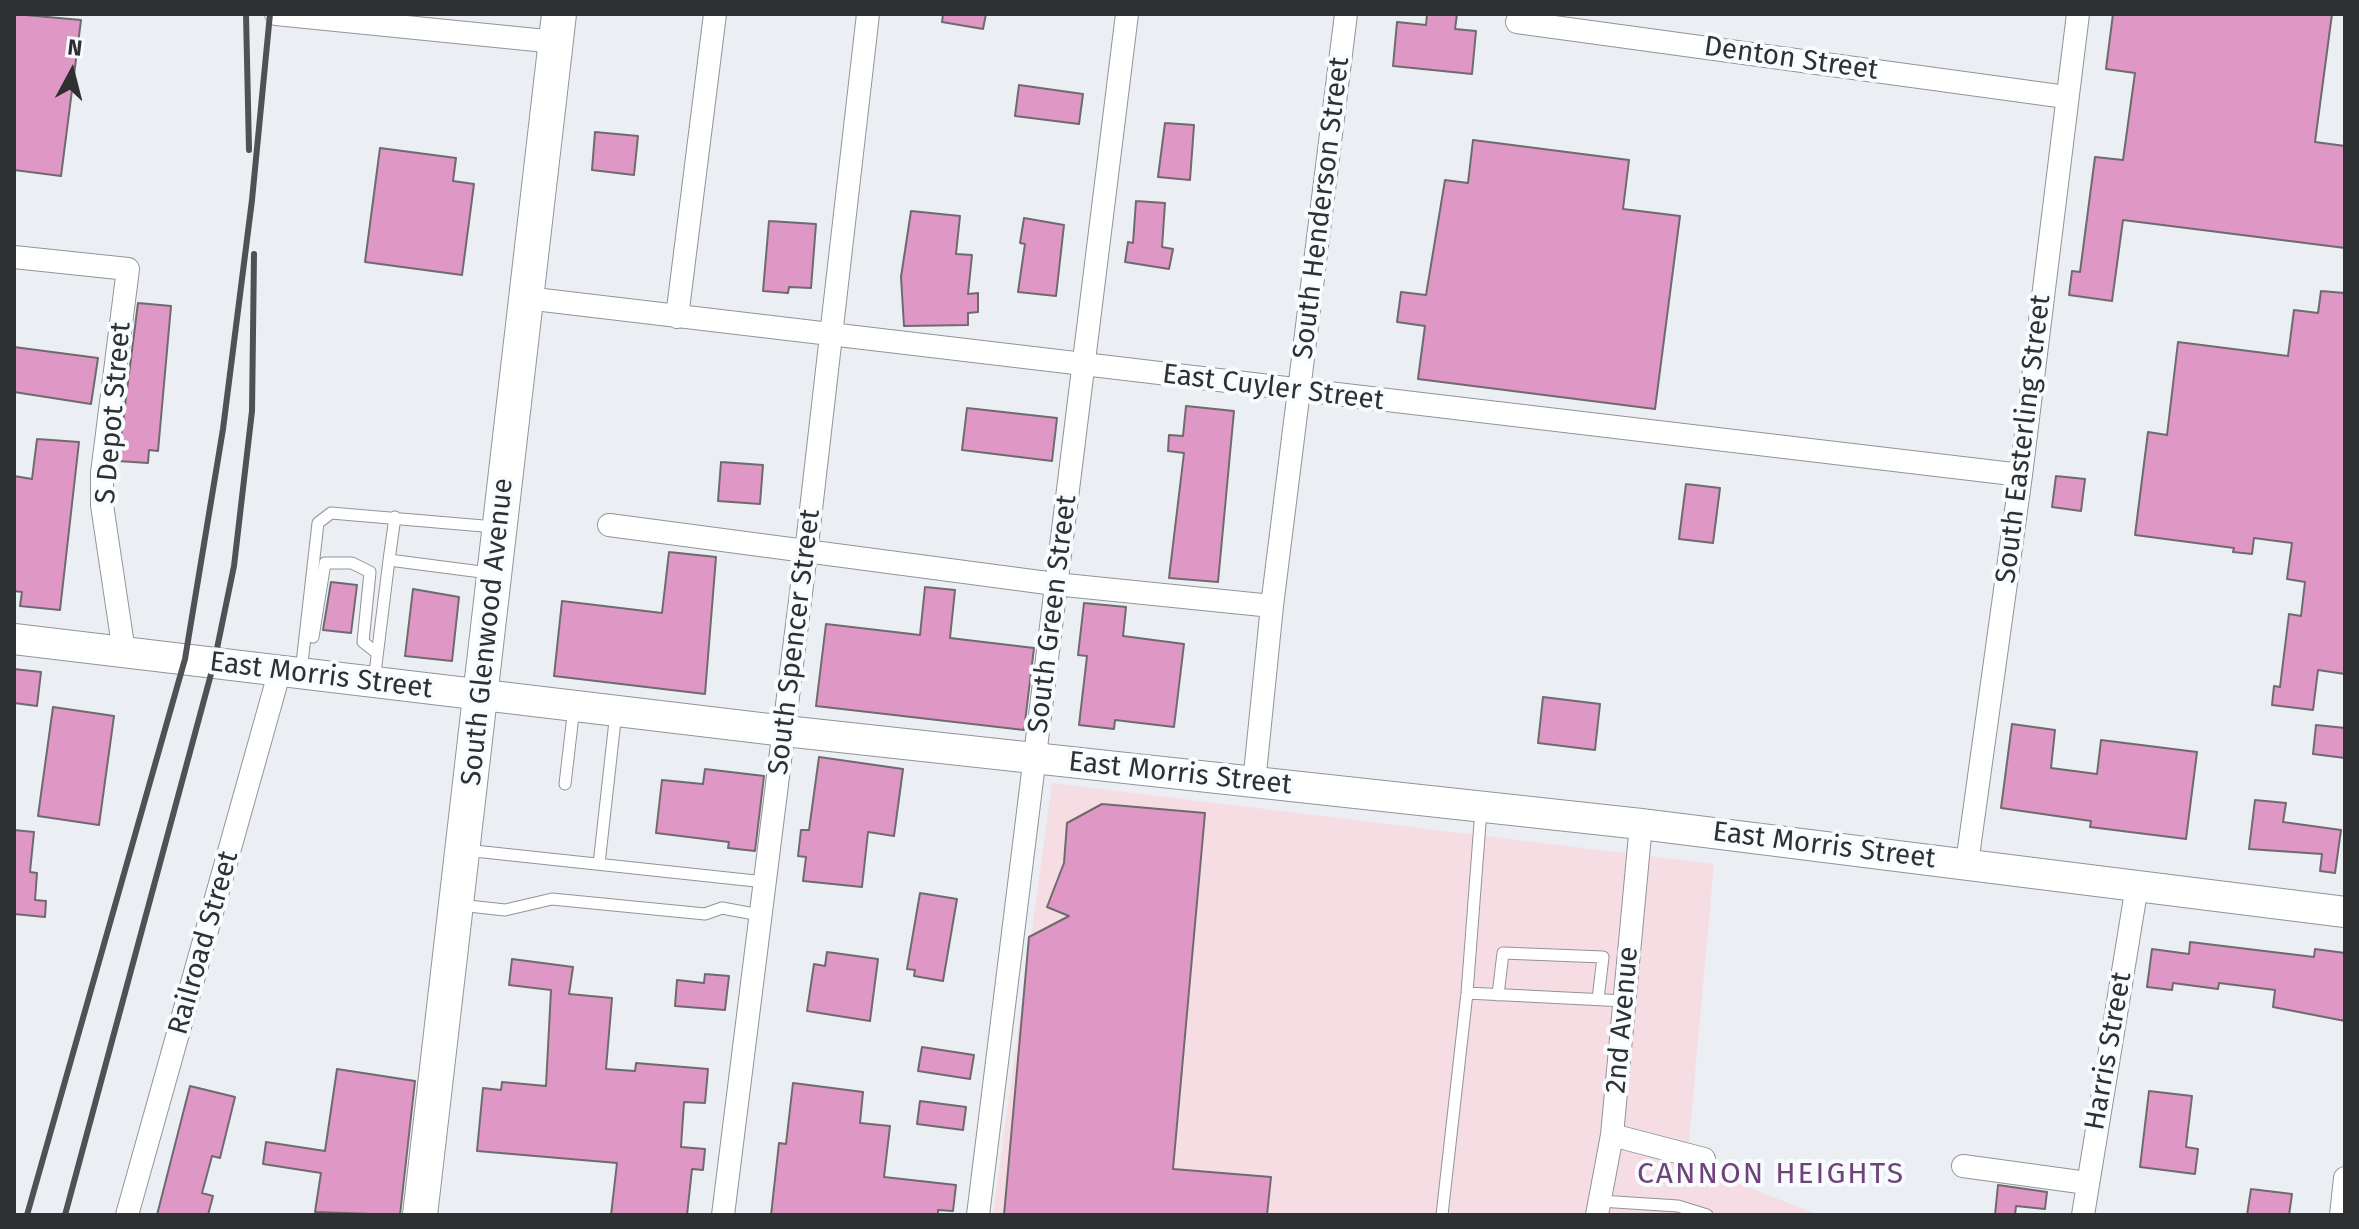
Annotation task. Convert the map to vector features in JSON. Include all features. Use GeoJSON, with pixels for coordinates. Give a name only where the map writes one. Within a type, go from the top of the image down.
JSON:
{"type":"FeatureCollection","features":[{"type":"Feature","properties":{"kind":"main road","name":"South Glenwood Avenue"},"geometry":{"type":"LineString","coordinates":[[420,1215],[557,35]]}},
{"type":"Feature","properties":{"kind":"main road","name":"East Morris Street"},"geometry":{"type":"LineString","coordinates":[[14,639],[124,652],[375,668],[480,695],[1641,824],[2345,912]]}},
{"type":"Feature","properties":{"kind":"street"},"geometry":{"type":"LineString","coordinates":[[276,14],[385,27],[557,35]]}},
{"type":"Feature","properties":{"kind":"street"},"geometry":{"type":"LineString","coordinates":[[677,317],[715,14]]}},
{"type":"Feature","properties":{"kind":"street","name":"South Spencer Street"},"geometry":{"type":"LineString","coordinates":[[723,1215],[785,731],[868,14]]}},
{"type":"Feature","properties":{"kind":"street","name":"South Green Street"},"geometry":{"type":"LineString","coordinates":[[978,1215],[1127,14]]}},
{"type":"Feature","properties":{"kind":"street","name":"South Henderson Street"},"geometry":{"type":"LineString","coordinates":[[1254,783],[1272,606],[1346,14]]}},
{"type":"Feature","properties":{"kind":"street","name":"South Easterling Street"},"geometry":{"type":"LineString","coordinates":[[1967,863],[2021,475],[2078,14]]}},
{"type":"Feature","properties":{"kind":"street","name":"Denton Street"},"geometry":{"type":"LineString","coordinates":[[1517,22],[2066,97]]}},
{"type":"Feature","properties":{"kind":"street","name":"S Depot Street"},"geometry":{"type":"LineString","coordinates":[[14,257],[128,269],[102,473],[102,505],[124,652]]}},
{"type":"Feature","properties":{"kind":"street","name":"East Cuyler Street"},"geometry":{"type":"LineString","coordinates":[[526,298],[1299,392],[2021,475]]}},
{"type":"Feature","properties":{"kind":"street"},"geometry":{"type":"LineString","coordinates":[[609,525],[1055,584],[1272,606]]}},
{"type":"Feature","properties":{"kind":"street","name":"Railroad Street"},"geometry":{"type":"LineString","coordinates":[[127,1215],[295,664]]}},
{"type":"Feature","properties":{"kind":"street","name":"2nd Avenue"},"geometry":{"type":"LineString","coordinates":[[1598,1208],[1612,1135],[1641,824]]}},
{"type":"Feature","properties":{"kind":"street","name":"Harris Street"},"geometry":{"type":"LineString","coordinates":[[2083,1215],[2137,886]]}},
{"type":"Feature","properties":{"kind":"street"},"geometry":{"type":"LineString","coordinates":[[1612,1135],[1704,1159]]}},
{"type":"Feature","properties":{"kind":"street"},"geometry":{"type":"LineString","coordinates":[[1963,1166],[2087,1183]]}},
{"type":"Feature","properties":{"kind":"street"},"geometry":{"type":"LineString","coordinates":[[2341,1215],[2345,1178]]}},
{"type":"Feature","properties":{"kind":"lane"},"geometry":{"type":"LineString","coordinates":[[295,664],[318,523],[331,513],[499,527]]}},
{"type":"Feature","properties":{"kind":"lane"},"geometry":{"type":"LineString","coordinates":[[375,668],[395,517]]}},
{"type":"Feature","properties":{"kind":"lane"},"geometry":{"type":"LineString","coordinates":[[389,560],[494,574]]}},
{"type":"Feature","properties":{"kind":"lane"},"geometry":{"type":"LineString","coordinates":[[295,664],[313,640],[325,563],[352,563],[370,572],[363,642],[375,668]]}},
{"type":"Feature","properties":{"kind":"lane"},"geometry":{"type":"LineString","coordinates":[[565,784],[574,706]]}},
{"type":"Feature","properties":{"kind":"lane"},"geometry":{"type":"LineString","coordinates":[[599,864],[617,711]]}},
{"type":"Feature","properties":{"kind":"lane"},"geometry":{"type":"LineString","coordinates":[[1442,1215],[1467,993],[1482,808]]}},
{"type":"Feature","properties":{"kind":"lane"},"geometry":{"type":"LineString","coordinates":[[464,850],[765,882]]}},
{"type":"Feature","properties":{"kind":"lane"},"geometry":{"type":"LineString","coordinates":[[458,905],[505,910],[552,899],[705,914],[722,908],[760,915]]}},
{"type":"Feature","properties":{"kind":"lane"},"geometry":{"type":"LineString","coordinates":[[1498,995],[1503,953],[1603,957],[1598,999]]}},
{"type":"Feature","properties":{"kind":"lane"},"geometry":{"type":"LineString","coordinates":[[1467,993],[1625,1001]]}},
{"type":"Feature","properties":{"kind":"lane"},"geometry":{"type":"LineString","coordinates":[[1598,1208],[1678,1206],[1707,1215]]}},
{"type":"Feature","properties":{"kind":"shaded area"},"geometry":{"type":"Polygon","coordinates":[[[1052,783],[1714,864],[1687,1163],[1818,1215],[993,1215],[1052,783]]]}},
{"type":"Feature","properties":{"kind":"building"},"geometry":{"type":"Polygon","coordinates":[[[14,14],[81,20],[61,176],[14,170],[14,14]]]}},
{"type":"Feature","properties":{"kind":"building"},"geometry":{"type":"Polygon","coordinates":[[[943,14],[986,14],[983,29],[942,22],[943,14]]]}},
{"type":"Feature","properties":{"kind":"building"},"geometry":{"type":"Polygon","coordinates":[[[1427,14],[1457,14],[1455,29],[1476,31],[1472,74],[1393,66],[1397,22],[1426,25],[1427,14]]]}},
{"type":"Feature","properties":{"kind":"building"},"geometry":{"type":"Polygon","coordinates":[[[2113,14],[2332,14],[2315,142],[2345,146],[2345,248],[2123,220],[2112,301],[2069,295],[2072,271],[2080,272],[2095,157],[2123,160],[2135,73],[2106,69],[2113,14]]]}},
{"type":"Feature","properties":{"kind":"building"},"geometry":{"type":"Polygon","coordinates":[[[1019,85],[1083,94],[1079,124],[1015,116],[1019,85]]]}},
{"type":"Feature","properties":{"kind":"building"},"geometry":{"type":"Polygon","coordinates":[[[1165,123],[1194,125],[1190,180],[1158,177],[1165,123]]]}},
{"type":"Feature","properties":{"kind":"building"},"geometry":{"type":"Polygon","coordinates":[[[595,132],[638,136],[634,175],[592,170],[595,132]]]}},
{"type":"Feature","properties":{"kind":"building"},"geometry":{"type":"Polygon","coordinates":[[[1473,140],[1629,160],[1623,209],[1680,216],[1655,409],[1418,379],[1425,326],[1397,322],[1401,292],[1426,295],[1445,180],[1468,183],[1473,140]]]}},
{"type":"Feature","properties":{"kind":"building"},"geometry":{"type":"Polygon","coordinates":[[[380,148],[456,158],[453,181],[474,184],[462,275],[365,262],[380,148]]]}},
{"type":"Feature","properties":{"kind":"building"},"geometry":{"type":"Polygon","coordinates":[[[1136,201],[1165,203],[1162,247],[1173,249],[1169,269],[1125,262],[1128,242],[1133,243],[1136,201]]]}},
{"type":"Feature","properties":{"kind":"building"},"geometry":{"type":"Polygon","coordinates":[[[911,211],[960,216],[956,254],[972,255],[968,294],[978,293],[978,312],[968,313],[968,325],[904,326],[901,277],[911,211]]]}},
{"type":"Feature","properties":{"kind":"building"},"geometry":{"type":"Polygon","coordinates":[[[1024,218],[1064,225],[1056,296],[1018,292],[1025,244],[1020,243],[1024,218]]]}},
{"type":"Feature","properties":{"kind":"building"},"geometry":{"type":"Polygon","coordinates":[[[769,221],[816,224],[811,288],[789,287],[788,293],[763,291],[769,221]]]}},
{"type":"Feature","properties":{"kind":"building"},"geometry":{"type":"Polygon","coordinates":[[[2321,291],[2345,293],[2345,674],[2318,670],[2313,710],[2272,705],[2274,686],[2280,687],[2289,614],[2301,616],[2305,582],[2287,579],[2292,543],[2254,538],[2252,554],[2233,552],[2234,548],[2135,535],[2148,432],[2167,435],[2178,342],[2288,356],[2294,310],[2318,313],[2321,291]]]}},
{"type":"Feature","properties":{"kind":"building"},"geometry":{"type":"Polygon","coordinates":[[[138,303],[171,306],[158,451],[149,450],[148,463],[118,461],[138,303]]]}},
{"type":"Feature","properties":{"kind":"building"},"geometry":{"type":"Polygon","coordinates":[[[14,347],[98,358],[91,404],[14,392],[14,347]]]}},
{"type":"Feature","properties":{"kind":"building"},"geometry":{"type":"Polygon","coordinates":[[[1186,406],[1234,411],[1218,582],[1169,578],[1184,453],[1168,451],[1169,435],[1183,436],[1186,406]]]}},
{"type":"Feature","properties":{"kind":"building"},"geometry":{"type":"Polygon","coordinates":[[[967,408],[1057,418],[1052,461],[962,450],[967,408]]]}},
{"type":"Feature","properties":{"kind":"building"},"geometry":{"type":"Polygon","coordinates":[[[37,439],[79,442],[60,610],[20,606],[22,592],[14,591],[14,476],[32,479],[37,439]]]}},
{"type":"Feature","properties":{"kind":"building"},"geometry":{"type":"Polygon","coordinates":[[[721,462],[763,465],[760,504],[718,501],[721,462]]]}},
{"type":"Feature","properties":{"kind":"building"},"geometry":{"type":"Polygon","coordinates":[[[2056,476],[2085,479],[2081,511],[2052,507],[2056,476]]]}},
{"type":"Feature","properties":{"kind":"building"},"geometry":{"type":"Polygon","coordinates":[[[1686,484],[1720,488],[1713,543],[1679,539],[1686,484]]]}},
{"type":"Feature","properties":{"kind":"building"},"geometry":{"type":"Polygon","coordinates":[[[669,552],[716,557],[705,694],[554,676],[562,601],[662,613],[669,552]]]}},
{"type":"Feature","properties":{"kind":"building"},"geometry":{"type":"Polygon","coordinates":[[[331,582],[357,585],[351,633],[323,630],[331,582]]]}},
{"type":"Feature","properties":{"kind":"building"},"geometry":{"type":"Polygon","coordinates":[[[925,587],[955,590],[950,638],[1034,648],[1024,730],[816,706],[826,624],[920,635],[925,587]]]}},
{"type":"Feature","properties":{"kind":"building"},"geometry":{"type":"Polygon","coordinates":[[[413,589],[459,597],[452,661],[405,656],[413,589]]]}},
{"type":"Feature","properties":{"kind":"building"},"geometry":{"type":"Polygon","coordinates":[[[1084,603],[1126,607],[1123,636],[1184,644],[1174,727],[1115,720],[1114,729],[1079,725],[1087,656],[1078,655],[1084,603]]]}},
{"type":"Feature","properties":{"kind":"building"},"geometry":{"type":"Polygon","coordinates":[[[14,669],[41,672],[37,706],[14,703],[14,669]]]}},
{"type":"Feature","properties":{"kind":"building"},"geometry":{"type":"Polygon","coordinates":[[[1543,697],[1600,704],[1595,750],[1538,743],[1543,697]]]}},
{"type":"Feature","properties":{"kind":"building"},"geometry":{"type":"Polygon","coordinates":[[[53,707],[114,716],[99,825],[38,816],[53,707]]]}},
{"type":"Feature","properties":{"kind":"building"},"geometry":{"type":"Polygon","coordinates":[[[2012,724],[2055,730],[2051,768],[2097,774],[2101,740],[2197,752],[2186,839],[2090,827],[2091,821],[2001,808],[2012,724]]]}},
{"type":"Feature","properties":{"kind":"building"},"geometry":{"type":"Polygon","coordinates":[[[2316,725],[2345,728],[2345,758],[2313,754],[2316,725]]]}},
{"type":"Feature","properties":{"kind":"building"},"geometry":{"type":"Polygon","coordinates":[[[819,757],[903,769],[894,836],[868,832],[862,887],[803,881],[806,857],[798,856],[801,830],[809,830],[819,757]]]}},
{"type":"Feature","properties":{"kind":"building"},"geometry":{"type":"Polygon","coordinates":[[[705,769],[764,776],[755,851],[728,848],[729,842],[656,833],[662,780],[703,784],[705,769]]]}},
{"type":"Feature","properties":{"kind":"building"},"geometry":{"type":"Polygon","coordinates":[[[2255,800],[2286,803],[2283,822],[2341,830],[2335,873],[2320,871],[2322,854],[2249,849],[2255,800]]]}},
{"type":"Feature","properties":{"kind":"building"},"geometry":{"type":"Polygon","coordinates":[[[1102,804],[1205,813],[1173,1169],[1271,1177],[1267,1215],[1004,1215],[1029,937],[1069,916],[1047,907],[1064,863],[1067,823],[1102,804]]]}},
{"type":"Feature","properties":{"kind":"building"},"geometry":{"type":"Polygon","coordinates":[[[14,830],[34,832],[30,872],[37,873],[35,900],[46,901],[45,917],[14,914],[14,830]]]}},
{"type":"Feature","properties":{"kind":"building"},"geometry":{"type":"Polygon","coordinates":[[[920,893],[957,899],[943,981],[914,976],[915,970],[907,969],[920,893]]]}},
{"type":"Feature","properties":{"kind":"building"},"geometry":{"type":"Polygon","coordinates":[[[2190,942],[2314,957],[2315,949],[2345,953],[2345,1021],[2273,1007],[2275,990],[2219,983],[2218,989],[2173,983],[2172,990],[2147,987],[2152,949],[2189,954],[2190,942]]]}},
{"type":"Feature","properties":{"kind":"building"},"geometry":{"type":"Polygon","coordinates":[[[827,952],[878,959],[870,1021],[807,1011],[814,964],[825,966],[827,952]]]}},
{"type":"Feature","properties":{"kind":"building"},"geometry":{"type":"Polygon","coordinates":[[[512,959],[573,967],[569,994],[612,998],[606,1069],[635,1071],[636,1063],[708,1069],[705,1103],[684,1102],[681,1147],[705,1149],[703,1170],[692,1169],[687,1215],[611,1215],[617,1163],[477,1151],[483,1088],[501,1090],[502,1082],[546,1086],[551,990],[509,985],[512,959]]]}},
{"type":"Feature","properties":{"kind":"building"},"geometry":{"type":"Polygon","coordinates":[[[705,974],[729,976],[725,1010],[675,1006],[677,980],[704,983],[705,974]]]}},
{"type":"Feature","properties":{"kind":"building"},"geometry":{"type":"Polygon","coordinates":[[[922,1047],[974,1055],[970,1079],[918,1071],[922,1047]]]}},
{"type":"Feature","properties":{"kind":"building"},"geometry":{"type":"Polygon","coordinates":[[[337,1069],[415,1081],[400,1215],[315,1212],[321,1173],[263,1164],[266,1142],[325,1151],[337,1069]]]}},
{"type":"Feature","properties":{"kind":"building"},"geometry":{"type":"Polygon","coordinates":[[[793,1083],[863,1092],[860,1123],[890,1126],[884,1177],[956,1185],[953,1211],[938,1210],[938,1215],[771,1215],[779,1143],[786,1144],[793,1083]]]}},
{"type":"Feature","properties":{"kind":"building"},"geometry":{"type":"Polygon","coordinates":[[[190,1086],[235,1097],[220,1158],[212,1156],[202,1193],[213,1196],[208,1215],[157,1215],[190,1086]]]}},
{"type":"Feature","properties":{"kind":"building"},"geometry":{"type":"Polygon","coordinates":[[[2149,1091],[2192,1096],[2186,1147],[2198,1149],[2195,1174],[2140,1167],[2149,1091]]]}},
{"type":"Feature","properties":{"kind":"building"},"geometry":{"type":"Polygon","coordinates":[[[920,1101],[966,1107],[963,1130],[917,1124],[920,1101]]]}},
{"type":"Feature","properties":{"kind":"building"},"geometry":{"type":"Polygon","coordinates":[[[1998,1185],[2047,1192],[2045,1209],[2016,1206],[2015,1215],[1995,1215],[1998,1185]]]}},
{"type":"Feature","properties":{"kind":"building"},"geometry":{"type":"Polygon","coordinates":[[[2251,1189],[2292,1194],[2289,1215],[2247,1215],[2251,1189]]]}},
{"type":"Feature","properties":{"kind":"railway"},"geometry":{"type":"LineString","coordinates":[[246,14],[249,150]]}},
{"type":"Feature","properties":{"kind":"railway"},"geometry":{"type":"LineString","coordinates":[[27,1215],[185,659],[223,429],[252,200],[270,14]]}},
{"type":"Feature","properties":{"kind":"railway"},"geometry":{"type":"LineString","coordinates":[[65,1215],[214,663],[234,566],[252,411],[254,254]]}},
{"type":"Feature","properties":{"kind":"district","name":"CANNON HEIGHTS"},"geometry":{"type":"Point","coordinates":[1771,1175]}}]}
